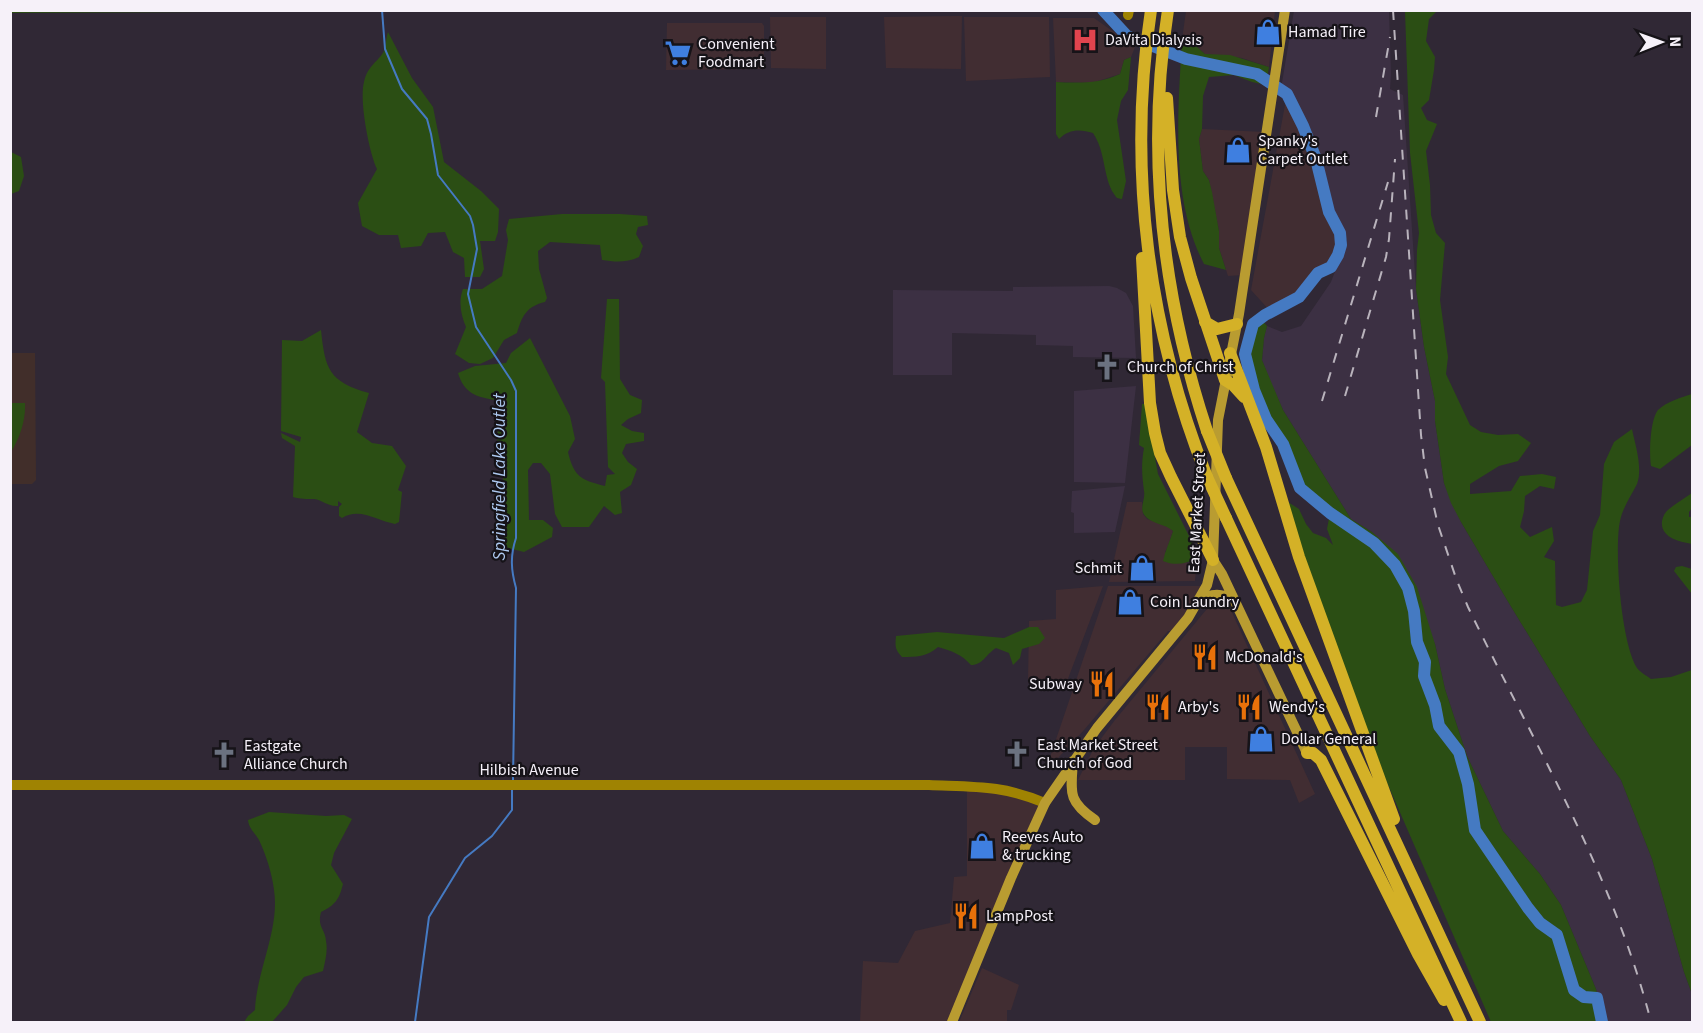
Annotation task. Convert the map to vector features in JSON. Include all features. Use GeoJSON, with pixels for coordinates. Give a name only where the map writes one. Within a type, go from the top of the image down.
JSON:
{"type":"FeatureCollection","features":[{"type":"Feature","properties":{"kind":"highway"},"geometry":{"type":"LineString","coordinates":[[1151,10],[1143,83],[1141,151],[1144,218],[1143,285],[1150,403],[1160,453],[1213,560]]}},
{"type":"Feature","properties":{"kind":"highway"},"geometry":{"type":"LineString","coordinates":[[1168,10],[1158,164],[1168,275],[1187,367],[1226,478],[1480,1023]]}},
{"type":"Feature","properties":{"kind":"highway"},"geometry":{"type":"LineString","coordinates":[[1164,83],[1176,213],[1185,260],[1225,380],[1247,400]]}},
{"type":"Feature","properties":{"kind":"highway"},"geometry":{"type":"LineString","coordinates":[[1144,218],[1164,345],[1182,411],[1207,477],[1460,1023]]}},
{"type":"Feature","properties":{"kind":"highway"},"geometry":{"type":"LineString","coordinates":[[1205,322],[1218,329],[1237,324]]}},
{"type":"Feature","properties":{"kind":"highway"},"geometry":{"type":"LineString","coordinates":[[1230,353],[1266,447],[1303,568],[1369,755],[1426,904]]}},
{"type":"Feature","properties":{"kind":"highway"},"geometry":{"type":"LineString","coordinates":[[1306,753],[1313,753],[1321,760],[1418,954],[1460,1023]]}},
{"type":"Feature","properties":{"kind":"main road","name":"East Market Street"},"geometry":{"type":"LineString","coordinates":[[952,1023],[1022,853],[1046,803],[1097,728],[1195,607],[1209,579],[1213,560],[1216,438],[1237,324],[1285,10]]}},
{"type":"Feature","properties":{"kind":"main road"},"geometry":{"type":"LineString","coordinates":[[1213,560],[1306,753]]}},
{"type":"Feature","properties":{"kind":"main road"},"geometry":{"type":"LineString","coordinates":[[1195,607],[1213,595],[1222,594],[1234,600]]}},
{"type":"Feature","properties":{"kind":"main road"},"geometry":{"type":"LineString","coordinates":[[1074,760],[1071,782],[1073,798],[1083,812],[1095,820]]}},
{"type":"Feature","properties":{"kind":"main road","name":"Hilbish Avenue"},"geometry":{"type":"LineString","coordinates":[[10,785],[930,785],[1006,790],[1046,803]]}},
{"type":"Feature","properties":{"kind":"shaded area"},"geometry":{"type":"Polygon","coordinates":[[[1186,11],[1275,11],[1269,67],[1242,58],[1205,54],[1190,41],[1182,40],[1186,11]]]}},
{"type":"Feature","properties":{"kind":"shaded area"},"geometry":{"type":"Polygon","coordinates":[[[1294,11],[1389,11],[1390,89],[1403,95],[1416,289],[1424,347],[1435,401],[1435,421],[1444,483],[1461,522],[1507,600],[1590,736],[1621,780],[1652,859],[1692,994],[1692,1022],[1604,1022],[1596,989],[1561,905],[1540,874],[1503,831],[1467,756],[1445,689],[1435,644],[1372,532],[1351,519],[1283,410],[1270,381],[1262,360],[1267,326],[1282,332],[1301,326],[1331,282],[1347,240],[1340,233],[1329,212],[1316,159],[1303,126],[1287,94],[1281,89],[1294,11]]]}},
{"type":"Feature","properties":{"kind":"shaded area"},"geometry":{"type":"Polygon","coordinates":[[[962,16],[961,69],[886,68],[884,17],[962,16]]]}},
{"type":"Feature","properties":{"kind":"shaded area"},"geometry":{"type":"Polygon","coordinates":[[[770,17],[826,17],[826,69],[771,68],[770,17]]]}},
{"type":"Feature","properties":{"kind":"shaded area"},"geometry":{"type":"Polygon","coordinates":[[[964,17],[1049,17],[1050,77],[966,81],[964,17]]]}},
{"type":"Feature","properties":{"kind":"shaded area"},"geometry":{"type":"Polygon","coordinates":[[[1053,18],[1094,18],[1135,47],[1131,57],[1124,60],[1120,74],[1092,83],[1056,82],[1053,18]]]}},
{"type":"Feature","properties":{"kind":"shaded area"},"geometry":{"type":"Polygon","coordinates":[[[667,23],[762,23],[764,26],[764,69],[666,70],[667,23]]]}},
{"type":"Feature","properties":{"kind":"shaded area"},"geometry":{"type":"Polygon","coordinates":[[[1287,94],[1316,159],[1329,212],[1340,233],[1341,245],[1331,267],[1318,273],[1299,297],[1271,312],[1251,290],[1287,94]]]}},
{"type":"Feature","properties":{"kind":"shaded area"},"geometry":{"type":"Polygon","coordinates":[[[1202,129],[1265,132],[1244,275],[1228,276],[1219,248],[1219,231],[1209,180],[1203,171],[1199,139],[1202,129]]]}},
{"type":"Feature","properties":{"kind":"shaded area"},"geometry":{"type":"Polygon","coordinates":[[[1109,286],[1126,293],[1133,306],[1136,358],[1073,357],[1073,346],[1036,345],[1036,335],[952,333],[952,375],[893,375],[893,290],[1013,291],[1013,287],[1109,286]]]}},
{"type":"Feature","properties":{"kind":"shaded area"},"geometry":{"type":"Polygon","coordinates":[[[10,353],[35,353],[36,480],[32,484],[11,484],[10,353]]]}},
{"type":"Feature","properties":{"kind":"shaded area"},"geometry":{"type":"Polygon","coordinates":[[[1136,386],[1125,483],[1074,482],[1074,391],[1136,386]]]}},
{"type":"Feature","properties":{"kind":"shaded area"},"geometry":{"type":"Polygon","coordinates":[[[1125,486],[1115,532],[1074,533],[1074,513],[1071,512],[1072,491],[1125,486]]]}},
{"type":"Feature","properties":{"kind":"shaded area"},"geometry":{"type":"Polygon","coordinates":[[[1127,502],[1142,502],[1143,514],[1147,519],[1168,526],[1173,531],[1165,552],[1188,563],[1197,558],[1195,581],[1109,582],[1127,502]]]}},
{"type":"Feature","properties":{"kind":"shaded area"},"geometry":{"type":"Polygon","coordinates":[[[1103,586],[1066,684],[1028,683],[1029,621],[1056,619],[1056,590],[1103,586]]]}},
{"type":"Feature","properties":{"kind":"shaded area"},"geometry":{"type":"Polygon","coordinates":[[[1108,586],[1205,586],[1175,632],[1168,631],[1084,730],[1058,758],[1049,760],[1108,586]]]}},
{"type":"Feature","properties":{"kind":"shaded area"},"geometry":{"type":"Polygon","coordinates":[[[1220,602],[1229,606],[1315,794],[1299,803],[1290,780],[1227,779],[1227,747],[1185,747],[1185,780],[1078,780],[1094,748],[1115,720],[1211,604],[1220,602]]]}},
{"type":"Feature","properties":{"kind":"shaded area"},"geometry":{"type":"Polygon","coordinates":[[[967,787],[1045,803],[953,1022],[860,1022],[863,961],[898,963],[915,931],[950,923],[954,877],[967,876],[967,787]]]}},
{"type":"Feature","properties":{"kind":"shaded area"},"geometry":{"type":"Polygon","coordinates":[[[982,968],[1019,985],[1011,1010],[1007,1010],[1007,1022],[959,1022],[982,968]]]}},
{"type":"Feature","properties":{"kind":"green space"},"geometry":{"type":"Polygon","coordinates":[[[11,10],[413,10],[413,11],[11,13],[11,10]]]}},
{"type":"Feature","properties":{"kind":"green space"},"geometry":{"type":"Polygon","coordinates":[[[1405,11],[1437,11],[1429,19],[1426,41],[1435,57],[1434,70],[1429,100],[1421,108],[1427,120],[1437,124],[1426,151],[1431,215],[1436,233],[1445,243],[1440,300],[1448,357],[1446,374],[1470,425],[1481,432],[1498,435],[1518,434],[1531,443],[1518,461],[1499,466],[1470,484],[1470,494],[1511,491],[1520,476],[1542,474],[1556,477],[1554,489],[1540,486],[1525,496],[1520,527],[1530,537],[1552,527],[1554,541],[1544,557],[1555,561],[1556,605],[1562,607],[1581,602],[1587,590],[1593,531],[1600,515],[1604,464],[1614,442],[1632,429],[1638,456],[1639,478],[1621,516],[1618,535],[1620,596],[1631,656],[1637,668],[1651,679],[1671,677],[1692,670],[1692,994],[1652,859],[1621,780],[1590,736],[1507,600],[1461,522],[1444,483],[1435,421],[1435,401],[1424,347],[1416,289],[1419,233],[1410,153],[1405,11]]]}},
{"type":"Feature","properties":{"kind":"green space"},"geometry":{"type":"Polygon","coordinates":[[[388,32],[412,78],[433,107],[444,162],[481,191],[499,209],[498,232],[495,241],[480,241],[484,269],[480,277],[465,277],[464,258],[453,252],[445,232],[428,233],[421,246],[401,248],[398,235],[379,235],[362,226],[358,203],[377,169],[366,126],[363,101],[364,82],[370,68],[384,51],[388,32]]]}},
{"type":"Feature","properties":{"kind":"green space"},"geometry":{"type":"Polygon","coordinates":[[[1182,40],[1190,41],[1205,54],[1230,55],[1269,67],[1266,85],[1234,75],[1209,77],[1203,96],[1202,129],[1199,139],[1203,171],[1209,180],[1212,192],[1219,231],[1219,248],[1226,270],[1204,264],[1193,239],[1186,212],[1181,183],[1178,125],[1182,40]]]}},
{"type":"Feature","properties":{"kind":"green space"},"geometry":{"type":"Polygon","coordinates":[[[1131,57],[1128,90],[1121,101],[1117,120],[1126,181],[1122,199],[1117,198],[1110,188],[1100,148],[1093,133],[1075,131],[1059,139],[1056,134],[1056,82],[1104,80],[1120,74],[1124,60],[1131,57]]]}},
{"type":"Feature","properties":{"kind":"green space"},"geometry":{"type":"Polygon","coordinates":[[[11,152],[21,157],[24,176],[19,191],[11,194],[11,152]]]}},
{"type":"Feature","properties":{"kind":"green space"},"geometry":{"type":"Polygon","coordinates":[[[562,214],[647,216],[648,225],[638,227],[636,234],[643,246],[639,257],[620,262],[602,260],[600,245],[550,242],[538,251],[539,269],[547,298],[545,302],[534,306],[526,313],[517,333],[504,340],[493,358],[480,364],[469,363],[455,354],[466,327],[461,308],[463,289],[482,289],[502,276],[509,219],[562,214]]]}},
{"type":"Feature","properties":{"kind":"green space"},"geometry":{"type":"Polygon","coordinates":[[[607,299],[619,299],[620,379],[630,395],[642,400],[641,413],[621,425],[632,431],[644,433],[644,441],[626,444],[622,453],[637,469],[631,485],[620,492],[622,513],[615,515],[604,506],[589,527],[562,527],[555,514],[550,474],[541,463],[533,463],[528,470],[529,520],[543,520],[553,528],[552,537],[524,552],[504,547],[503,466],[497,447],[498,427],[495,400],[467,390],[458,373],[475,366],[506,363],[511,353],[530,338],[570,416],[575,439],[568,452],[573,467],[584,479],[605,486],[607,475],[615,474],[608,467],[605,382],[601,378],[607,299]]]}},
{"type":"Feature","properties":{"kind":"green space"},"geometry":{"type":"Polygon","coordinates":[[[1260,318],[1267,326],[1262,360],[1283,410],[1351,519],[1372,532],[1398,554],[1417,587],[1435,644],[1445,689],[1467,756],[1503,831],[1540,874],[1561,905],[1596,989],[1604,1022],[1491,1022],[1369,741],[1299,544],[1288,502],[1299,509],[1313,533],[1326,538],[1333,545],[1327,529],[1330,513],[1300,488],[1283,444],[1266,419],[1254,390],[1246,351],[1253,324],[1260,318]]]}},
{"type":"Feature","properties":{"kind":"green space"},"geometry":{"type":"Polygon","coordinates":[[[321,330],[327,364],[337,379],[369,393],[357,432],[372,443],[392,446],[406,466],[398,490],[402,492],[399,522],[395,524],[362,514],[342,518],[339,516],[339,507],[342,504],[338,501],[338,506],[334,506],[317,500],[293,497],[295,446],[282,438],[281,433],[300,442],[301,437],[281,431],[282,340],[302,341],[321,330]]]}},
{"type":"Feature","properties":{"kind":"green space"},"geometry":{"type":"Polygon","coordinates":[[[1692,394],[1692,445],[1660,469],[1651,466],[1650,446],[1655,415],[1661,407],[1692,394]]]}},
{"type":"Feature","properties":{"kind":"green space"},"geometry":{"type":"Polygon","coordinates":[[[11,403],[25,403],[25,409],[22,428],[11,452],[11,403]]]}},
{"type":"Feature","properties":{"kind":"green space"},"geometry":{"type":"Polygon","coordinates":[[[1142,404],[1145,404],[1158,474],[1197,552],[1197,558],[1185,563],[1176,564],[1163,561],[1173,531],[1150,520],[1143,512],[1144,448],[1139,445],[1142,404]]]}},
{"type":"Feature","properties":{"kind":"green space"},"geometry":{"type":"Polygon","coordinates":[[[1692,493],[1692,508],[1689,517],[1692,517],[1692,544],[1667,535],[1662,527],[1662,521],[1668,510],[1692,493]]]}},
{"type":"Feature","properties":{"kind":"green space"},"geometry":{"type":"Polygon","coordinates":[[[1676,567],[1692,569],[1692,594],[1674,571],[1676,567]]]}},
{"type":"Feature","properties":{"kind":"green space"},"geometry":{"type":"Polygon","coordinates":[[[1029,627],[1038,627],[1045,638],[1039,644],[1022,649],[1020,658],[1013,665],[1009,653],[996,648],[981,661],[971,665],[956,653],[938,647],[925,655],[902,657],[896,645],[896,636],[937,632],[1004,638],[1029,627]]]}},
{"type":"Feature","properties":{"kind":"green space"},"geometry":{"type":"Polygon","coordinates":[[[269,812],[344,815],[352,819],[334,853],[331,865],[343,884],[341,890],[336,901],[321,912],[320,921],[327,945],[323,971],[304,977],[287,1005],[272,1022],[244,1022],[255,1010],[275,905],[268,864],[248,820],[269,812]]]}},
{"type":"Feature","properties":{"kind":"waterway","name":"Springfield Lake Outlet"},"geometry":{"type":"LineString","coordinates":[[382,10],[385,49],[402,89],[427,119],[438,175],[470,216],[473,225],[477,249],[468,294],[476,327],[516,391],[516,538],[512,563],[516,588],[513,780]]}},
{"type":"Feature","properties":{"kind":"waterway"},"geometry":{"type":"LineString","coordinates":[[1103,10],[1127,36],[1186,59],[1257,74],[1287,94],[1303,126],[1316,159],[1329,212],[1340,233],[1341,245],[1331,267],[1318,273],[1299,297],[1253,324],[1245,354],[1254,390],[1266,419],[1283,444],[1300,488],[1330,513],[1374,543],[1395,565],[1408,588],[1414,611],[1417,642],[1425,662],[1424,676],[1435,705],[1439,726],[1459,752],[1468,784],[1475,830],[1528,908],[1540,923],[1557,935],[1574,990],[1584,997],[1597,998],[1602,1022]]}},
{"type":"Feature","properties":{"kind":"waterway","name":"Springfield Lake Outlet"},"geometry":{"type":"LineString","coordinates":[[415,1022],[429,917],[465,858],[492,836],[512,810],[512,789]]}},
{"type":"Feature","properties":{"kind":"railway"},"geometry":{"type":"LineString","coordinates":[[1393,10],[1421,435],[1425,468],[1438,525],[1468,607],[1594,862],[1635,968],[1651,1022]]}},
{"type":"Feature","properties":{"kind":"railway"},"geometry":{"type":"LineString","coordinates":[[1376,117],[1390,37]]}},
{"type":"Feature","properties":{"kind":"railway"},"geometry":{"type":"LineString","coordinates":[[1345,396],[1386,257],[1395,159]]}},
{"type":"Feature","properties":{"kind":"railway"},"geometry":{"type":"LineString","coordinates":[[1322,401],[1388,182]]}},
{"type":"Feature","properties":{"kind":"place","name":"Hamad Tire"},"geometry":{"type":"Point","coordinates":[1268,32]}},
{"type":"Feature","properties":{"kind":"place","name":"DaVita Dialysis"},"geometry":{"type":"Point","coordinates":[1085,40]}},
{"type":"Feature","properties":{"kind":"place","name":"Convenient Foodmart"},"geometry":{"type":"Point","coordinates":[678,53]}},
{"type":"Feature","properties":{"kind":"place","name":"Spanky's Carpet Outlet"},"geometry":{"type":"Point","coordinates":[1238,150]}},
{"type":"Feature","properties":{"kind":"place","name":"Church of Christ"},"geometry":{"type":"Point","coordinates":[1107,367]}},
{"type":"Feature","properties":{"kind":"place","name":"Schmit"},"geometry":{"type":"Point","coordinates":[1142,568]}},
{"type":"Feature","properties":{"kind":"place","name":"Coin Laundry"},"geometry":{"type":"Point","coordinates":[1130,602]}},
{"type":"Feature","properties":{"kind":"place","name":"McDonald's"},"geometry":{"type":"Point","coordinates":[1205,657]}},
{"type":"Feature","properties":{"kind":"place","name":"Subway"},"geometry":{"type":"Point","coordinates":[1102,684]}},
{"type":"Feature","properties":{"kind":"place","name":"Arby's"},"geometry":{"type":"Point","coordinates":[1158,707]}},
{"type":"Feature","properties":{"kind":"place","name":"Wendy's"},"geometry":{"type":"Point","coordinates":[1249,707]}},
{"type":"Feature","properties":{"kind":"place","name":"Dollar General"},"geometry":{"type":"Point","coordinates":[1261,739]}},
{"type":"Feature","properties":{"kind":"place","name":"East Market Street Church of God"},"geometry":{"type":"Point","coordinates":[1017,754]}},
{"type":"Feature","properties":{"kind":"place","name":"Eastgate Alliance Church"},"geometry":{"type":"Point","coordinates":[224,755]}},
{"type":"Feature","properties":{"kind":"place","name":"Reeves Auto & trucking"},"geometry":{"type":"Point","coordinates":[982,846]}},
{"type":"Feature","properties":{"kind":"place","name":"LampPost"},"geometry":{"type":"Point","coordinates":[966,916]}}]}
